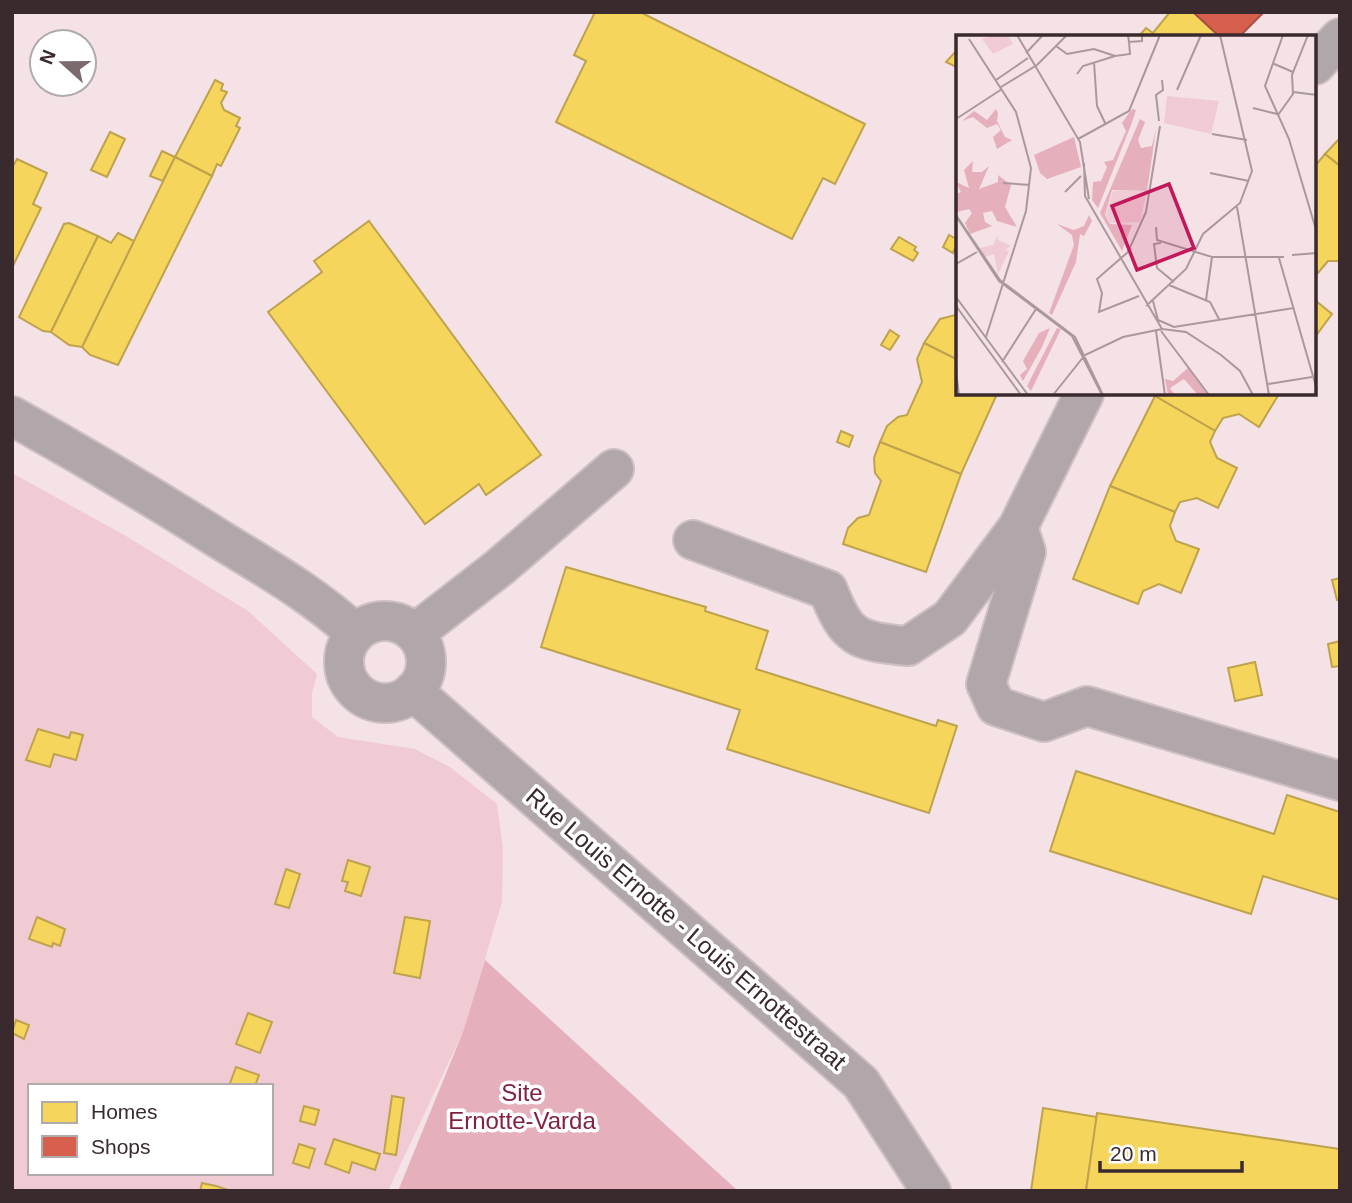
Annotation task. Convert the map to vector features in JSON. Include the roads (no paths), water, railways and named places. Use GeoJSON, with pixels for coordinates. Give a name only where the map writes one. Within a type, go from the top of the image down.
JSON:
{"type":"FeatureCollection","features":[{"type":"Feature","properties":{"kind":"street"},"geometry":{"type":"LineString","coordinates":[[1317,63],[1340,38]]}},
{"type":"Feature","properties":{"kind":"street"},"geometry":{"type":"LineString","coordinates":[[694,540],[828,590],[841,621],[867,642],[908,646],[950,618],[1018,527],[1083,396]]}},
{"type":"Feature","properties":{"kind":"street"},"geometry":{"type":"LineString","coordinates":[[12,416],[107,469],[298,588],[329,609],[355,633]]}},
{"type":"Feature","properties":{"kind":"street"},"geometry":{"type":"LineString","coordinates":[[415,633],[500,567],[614,469]]}},
{"type":"Feature","properties":{"kind":"street"},"geometry":{"type":"LineString","coordinates":[[1018,527],[1026,552],[986,684],[996,706],[1044,722],[1087,706],[1340,781]]}},
{"type":"Feature","properties":{"kind":"street"},"geometry":{"type":"LineString","coordinates":[[386,620],[401,624],[415,633],[423,646],[426,663],[423,678],[413,691],[400,700],[384,703],[368,699],[355,690],[346,676],[344,660],[355,633],[369,623],[386,620]]}},
{"type":"Feature","properties":{"kind":"street","name":"Rue Louis Ernotte - Louis Ernottestraat"},"geometry":{"type":"LineString","coordinates":[[413,691],[861,1083],[931,1191]]}},
{"type":"Feature","properties":{"kind":"park label","name":"Site Ernotte-Varda"},"geometry":{"type":"Point","coordinates":[522,1107]}}]}
